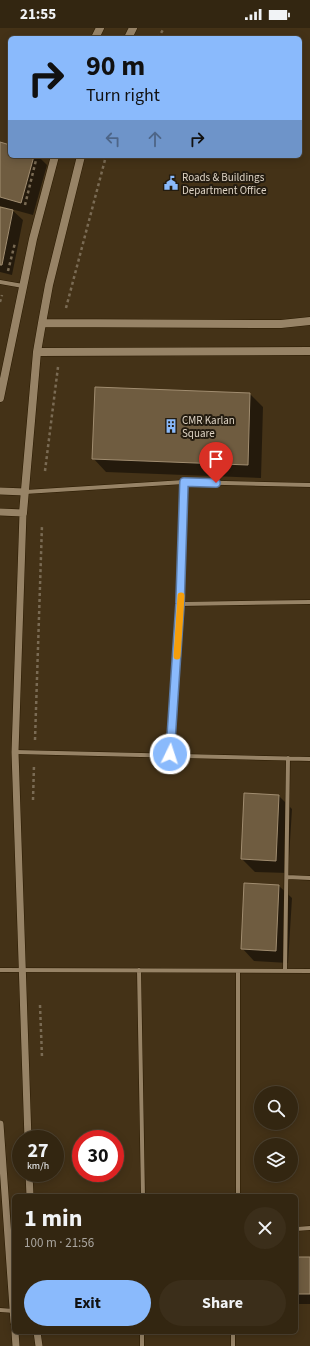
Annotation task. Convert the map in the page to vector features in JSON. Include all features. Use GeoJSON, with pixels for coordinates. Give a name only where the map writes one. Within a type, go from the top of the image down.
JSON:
{"type":"FeatureCollection","features":[{"type":"Feature","properties":{"kind":"main road"},"geometry":{"type":"LineString","coordinates":[[0,398],[33,239],[54,158]]}},
{"type":"Feature","properties":{"kind":"main road"},"geometry":{"type":"LineString","coordinates":[[24,513],[37,352],[49,285],[81,158]]}},
{"type":"Feature","properties":{"kind":"main road"},"geometry":{"type":"LineString","coordinates":[[42,323],[280,324],[310,321]]}},
{"type":"Feature","properties":{"kind":"main road"},"geometry":{"type":"LineString","coordinates":[[37,352],[310,351]]}},
{"type":"Feature","properties":{"kind":"street"},"geometry":{"type":"LineString","coordinates":[[0,282],[23,286]]}},
{"type":"Feature","properties":{"kind":"street"},"geometry":{"type":"LineString","coordinates":[[170,754],[180,604],[184,482]]}},
{"type":"Feature","properties":{"kind":"street"},"geometry":{"type":"LineString","coordinates":[[0,491],[25,492],[184,482],[310,484]]}},
{"type":"Feature","properties":{"kind":"street"},"geometry":{"type":"LineString","coordinates":[[0,512],[24,513],[15,752],[21,969],[28,1130]]}},
{"type":"Feature","properties":{"kind":"street"},"geometry":{"type":"LineString","coordinates":[[180,604],[310,602]]}},
{"type":"Feature","properties":{"kind":"street"},"geometry":{"type":"LineString","coordinates":[[15,752],[170,754],[310,759]]}},
{"type":"Feature","properties":{"kind":"street"},"geometry":{"type":"LineString","coordinates":[[285,971],[288,758]]}},
{"type":"Feature","properties":{"kind":"street"},"geometry":{"type":"LineString","coordinates":[[287,877],[310,878]]}},
{"type":"Feature","properties":{"kind":"street"},"geometry":{"type":"LineString","coordinates":[[0,970],[310,971]]}},
{"type":"Feature","properties":{"kind":"street"},"geometry":{"type":"LineString","coordinates":[[140,970],[143,1194]]}},
{"type":"Feature","properties":{"kind":"street"},"geometry":{"type":"LineString","coordinates":[[238,971],[238,1194]]}},
{"type":"Feature","properties":{"kind":"street"},"geometry":{"type":"LineString","coordinates":[[0,1124],[12,1284]]}},
{"type":"Feature","properties":{"kind":"street"},"geometry":{"type":"LineString","coordinates":[[29,1182],[30,1194]]}},
{"type":"Feature","properties":{"kind":"street"},"geometry":{"type":"LineString","coordinates":[[298,1229],[310,1228]]}},
{"type":"Feature","properties":{"kind":"street"},"geometry":{"type":"LineString","coordinates":[[0,1310],[12,1311]]}},
{"type":"Feature","properties":{"kind":"street"},"geometry":{"type":"LineString","coordinates":[[15,1334],[16,1346]]}},
{"type":"Feature","properties":{"kind":"street"},"geometry":{"type":"LineString","coordinates":[[37,1334],[39,1346]]}},
{"type":"Feature","properties":{"kind":"street"},"geometry":{"type":"LineString","coordinates":[[142,1334],[142,1346]]}},
{"type":"Feature","properties":{"kind":"street"},"geometry":{"type":"LineString","coordinates":[[233,1334],[233,1346]]}},
{"type":"Feature","properties":{"kind":"path"},"geometry":{"type":"LineString","coordinates":[[33,803],[42,525]]}},
{"type":"Feature","properties":{"kind":"path"},"geometry":{"type":"LineString","coordinates":[[40,999],[42,1058]]}},
{"type":"Feature","properties":{"kind":"building"},"geometry":{"type":"Polygon","coordinates":[[[0,142],[8,144],[8,158],[33,158],[21,203],[0,197],[0,142]]]}},
{"type":"Feature","properties":{"kind":"building"},"geometry":{"type":"Polygon","coordinates":[[[0,207],[13,210],[2,265],[0,265],[0,207]]]}},
{"type":"Feature","properties":{"kind":"building","name":"CMR Karlan Square"},"geometry":{"type":"Polygon","coordinates":[[[95,387],[250,393],[248,465],[92,459],[95,387]]]}},
{"type":"Feature","properties":{"kind":"building"},"geometry":{"type":"Polygon","coordinates":[[[244,793],[279,795],[276,861],[241,859],[244,793]]]}},
{"type":"Feature","properties":{"kind":"building"},"geometry":{"type":"Polygon","coordinates":[[[244,883],[279,885],[276,951],[241,949],[244,883]]]}},
{"type":"Feature","properties":{"kind":"building"},"geometry":{"type":"Polygon","coordinates":[[[298,1257],[310,1257],[310,1294],[298,1294],[298,1257]]]}},
{"type":"Feature","properties":{"kind":"slow traffic"},"geometry":{"type":"LineString","coordinates":[[177,656],[181,596]]}},
{"type":"Feature","properties":{"kind":"place","name":"Roads & Buildings Department Office"},"geometry":{"type":"Point","coordinates":[171,183]}},
{"type":"Feature","properties":{"kind":"place","name":"CMR Karlan Square"},"geometry":{"type":"Point","coordinates":[171,426]}},
{"type":"Feature","properties":{"kind":"route"},"geometry":{"type":"LineString","coordinates":[[170,754],[180,604],[184,482],[216,483]]}}]}
